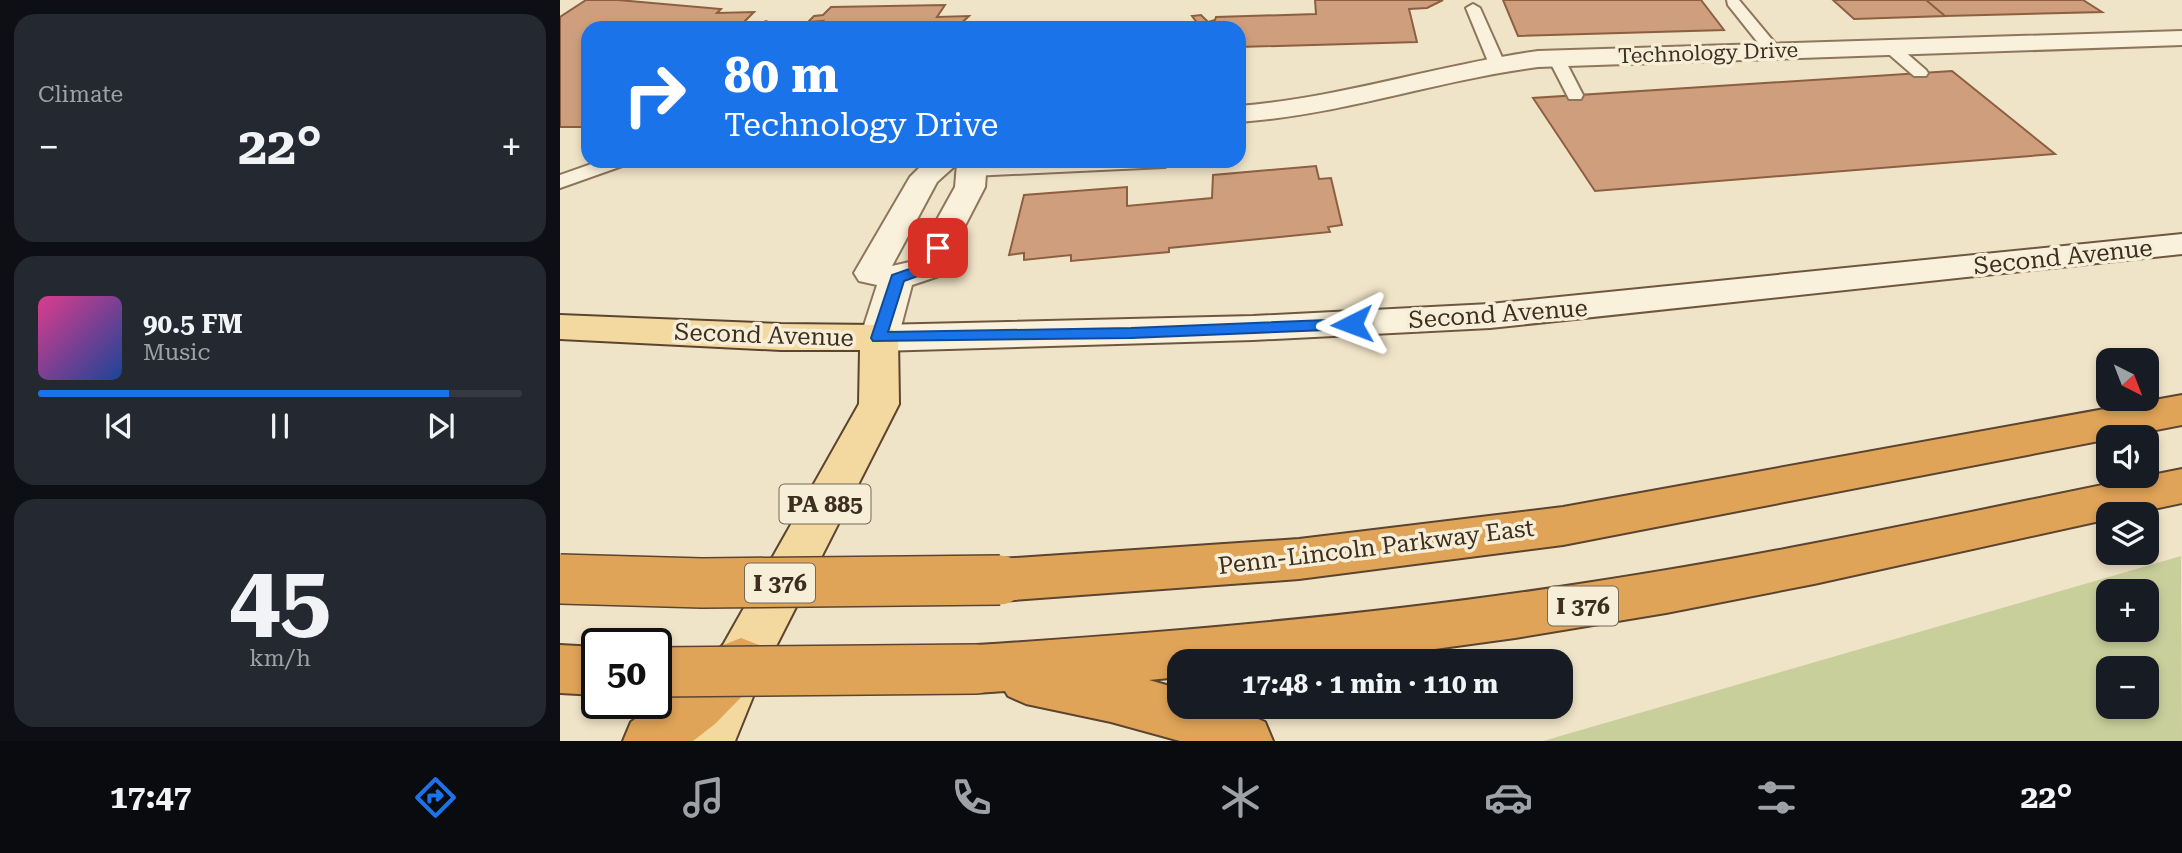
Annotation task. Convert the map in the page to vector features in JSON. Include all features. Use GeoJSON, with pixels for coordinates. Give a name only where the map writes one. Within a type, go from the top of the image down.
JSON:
{"type":"FeatureCollection","features":[{"type":"Feature","properties":{"kind":"highway","name":"Penn-Lincoln Parkway East"},"geometry":{"type":"LineString","coordinates":[[560,579],[702,583],[1000,580],[1299,559],[1563,526],[2182,410]]}},
{"type":"Feature","properties":{"kind":"highway","name":"I 376"},"geometry":{"type":"LineString","coordinates":[[672,673],[976,669],[1159,657],[1305,643],[1594,604],[2182,486]]}},
{"type":"Feature","properties":{"kind":"highway"},"geometry":{"type":"LineString","coordinates":[[650,741],[696,706],[741,662]]}},
{"type":"Feature","properties":{"kind":"highway"},"geometry":{"type":"LineString","coordinates":[[560,669],[581,670]]}},
{"type":"Feature","properties":{"kind":"highway"},"geometry":{"type":"LineString","coordinates":[[976,669],[1157,706],[1215,726],[1246,741]]}},
{"type":"Feature","properties":{"kind":"main road","name":"Second Avenue"},"geometry":{"type":"LineString","coordinates":[[560,327],[781,337],[879,338]]}},
{"type":"Feature","properties":{"kind":"main road","name":"PA 885"},"geometry":{"type":"LineString","coordinates":[[708,741],[741,662],[878,404],[879,338]]}},
{"type":"Feature","properties":{"kind":"street","name":"Technology Drive"},"geometry":{"type":"LineString","coordinates":[[1246,113],[1331,103],[1497,64],[1556,58],[2182,38]]}},
{"type":"Feature","properties":{"kind":"street"},"geometry":{"type":"LineString","coordinates":[[951,168],[925,177],[871,273],[897,278],[927,268],[970,187],[964,168]]}},
{"type":"Feature","properties":{"kind":"street","name":"Second Avenue"},"geometry":{"type":"LineString","coordinates":[[879,338],[1226,330],[1490,316],[2182,244]]}},
{"type":"Feature","properties":{"kind":"street"},"geometry":{"type":"LineString","coordinates":[[879,338],[897,278]]}},
{"type":"Feature","properties":{"kind":"lane"},"geometry":{"type":"LineString","coordinates":[[1733,2],[1773,51]]}},
{"type":"Feature","properties":{"kind":"lane"},"geometry":{"type":"LineString","coordinates":[[1473,8],[1497,64]]}},
{"type":"Feature","properties":{"kind":"lane"},"geometry":{"type":"LineString","coordinates":[[1890,47],[1920,73]]}},
{"type":"Feature","properties":{"kind":"lane"},"geometry":{"type":"LineString","coordinates":[[1556,58],[1575,95]]}},
{"type":"Feature","properties":{"kind":"lane"},"geometry":{"type":"LineString","coordinates":[[560,182],[599,168]]}},
{"type":"Feature","properties":{"kind":"green space"},"geometry":{"type":"Polygon","coordinates":[[[2181,556],[2182,741],[1543,741],[2096,581],[2096,642],[2159,642],[2159,579],[2102,579],[2150,565],[2159,565],[2159,562],[2181,556]]]}},
{"type":"Feature","properties":{"kind":"building"},"geometry":{"type":"Polygon","coordinates":[[[586,0],[618,0],[721,9],[717,13],[754,12],[745,21],[581,21],[581,127],[560,127],[560,17],[586,0]]]}},
{"type":"Feature","properties":{"kind":"building"},"geometry":{"type":"Polygon","coordinates":[[[1315,0],[1443,0],[1427,8],[1409,9],[1417,42],[1246,47],[1246,21],[1212,21],[1216,17],[1316,14],[1315,0]]]}},
{"type":"Feature","properties":{"kind":"building"},"geometry":{"type":"Polygon","coordinates":[[[1503,0],[1701,0],[1724,30],[1518,36],[1503,0]]]}},
{"type":"Feature","properties":{"kind":"building"},"geometry":{"type":"Polygon","coordinates":[[[1833,0],[1926,0],[1945,16],[1854,19],[1833,0]]]}},
{"type":"Feature","properties":{"kind":"building"},"geometry":{"type":"Polygon","coordinates":[[[1926,0],[2083,0],[2102,12],[1945,16],[1926,0]]]}},
{"type":"Feature","properties":{"kind":"building"},"geometry":{"type":"Polygon","coordinates":[[[945,5],[937,17],[969,16],[964,21],[809,21],[814,16],[823,15],[831,7],[945,5]]]}},
{"type":"Feature","properties":{"kind":"building"},"geometry":{"type":"Polygon","coordinates":[[[1201,15],[1207,21],[1196,21],[1192,16],[1201,15]]]}},
{"type":"Feature","properties":{"kind":"building"},"geometry":{"type":"Polygon","coordinates":[[[1952,71],[2055,154],[1595,191],[1533,98],[1952,71]]]}},
{"type":"Feature","properties":{"kind":"building"},"geometry":{"type":"Polygon","coordinates":[[[1316,166],[1319,179],[1331,178],[1342,225],[1328,227],[1330,232],[1071,261],[1071,255],[1024,260],[1024,253],[1009,255],[1024,195],[1127,187],[1127,206],[1212,198],[1213,175],[1316,166]]]}},
{"type":"Feature","properties":{"kind":"route"},"geometry":{"type":"LineString","coordinates":[[938,248],[927,268],[897,278],[879,338],[1131,333],[1352,324]]}}]}
